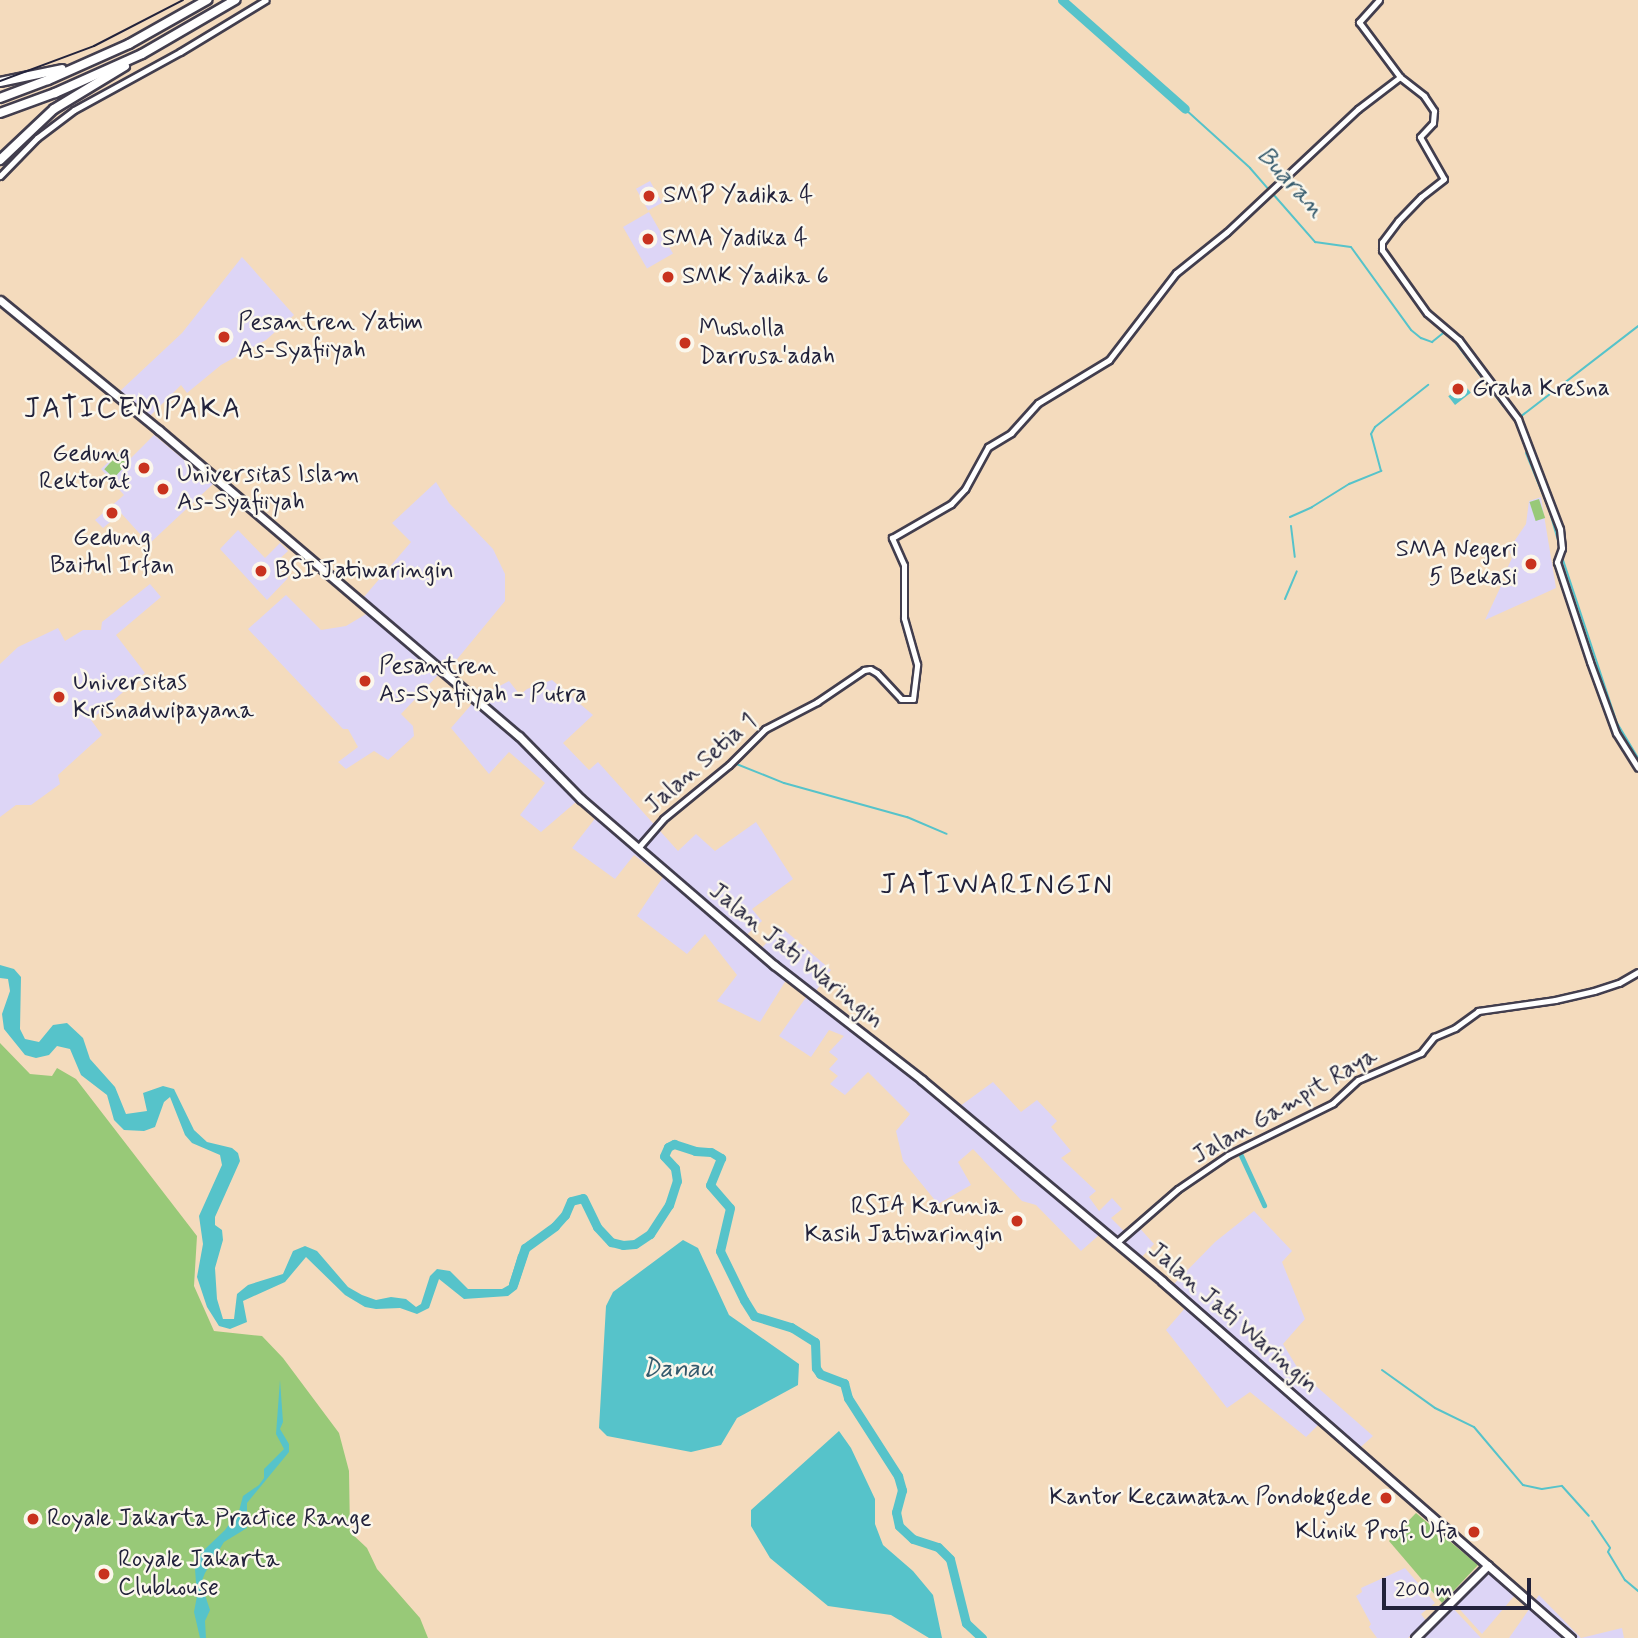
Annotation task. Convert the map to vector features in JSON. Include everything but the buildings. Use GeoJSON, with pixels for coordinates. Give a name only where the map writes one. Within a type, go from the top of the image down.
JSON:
{"type":"FeatureCollection","features":[{"type":"Feature","properties":{"kind":"highway"},"geometry":{"type":"LineString","coordinates":[[0,97],[129,44],[207,0]]}},
{"type":"Feature","properties":{"kind":"highway"},"geometry":{"type":"LineString","coordinates":[[0,160],[54,109],[235,0]]}},
{"type":"Feature","properties":{"kind":"highway"},"geometry":{"type":"LineString","coordinates":[[0,113],[55,93],[142,54]]}},
{"type":"Feature","properties":{"kind":"highway"},"geometry":{"type":"LineString","coordinates":[[0,82],[77,66]]}},
{"type":"Feature","properties":{"kind":"main road","name":"Jalan Jati Waringin"},"geometry":{"type":"LineString","coordinates":[[0,300],[142,416],[519,736],[581,799],[774,965],[922,1080],[1116,1243],[1489,1564],[1571,1638]]}},
{"type":"Feature","properties":{"kind":"main road"},"geometry":{"type":"LineString","coordinates":[[1415,1638],[1489,1564]]}},
{"type":"Feature","properties":{"kind":"street"},"geometry":{"type":"LineString","coordinates":[[0,176],[37,138],[75,110],[180,52],[266,0]]}},
{"type":"Feature","properties":{"kind":"street"},"geometry":{"type":"LineString","coordinates":[[1379,0],[1359,22],[1400,77],[1424,96],[1434,111],[1436,118],[1420,137],[1444,179],[1413,203],[1382,242],[1382,250],[1427,313],[1459,340],[1518,419],[1560,529],[1560,553],[1557,562],[1565,586],[1616,733],[1638,768]]}},
{"type":"Feature","properties":{"kind":"street","name":"Jalan Setia 1"},"geometry":{"type":"LineString","coordinates":[[638,848],[663,819],[729,765],[765,729],[833,692],[864,670],[870,669],[877,673],[901,699],[913,699],[917,664],[904,618],[904,565],[892,538],[951,504],[965,489],[988,447],[1010,433],[1038,403],[1109,360],[1145,317],[1170,279],[1358,109],[1400,77]]}},
{"type":"Feature","properties":{"kind":"street","name":"Jalan Gampit Raya"},"geometry":{"type":"LineString","coordinates":[[1116,1243],[1178,1189],[1218,1161],[1333,1102],[1358,1080],[1421,1053],[1434,1037],[1455,1028],[1478,1011],[1552,1001],[1619,984],[1638,972]]}},
{"type":"Feature","properties":{"kind":"shaded area","name":"SMP Yadika 4"},"geometry":{"type":"Polygon","coordinates":[[[650,181],[662,203],[648,211],[636,189],[650,181]]]}},
{"type":"Feature","properties":{"kind":"shaded area","name":"SMA Yadika 4"},"geometry":{"type":"Polygon","coordinates":[[[649,212],[673,254],[647,269],[623,227],[649,212]]]}},
{"type":"Feature","properties":{"kind":"shaded area","name":"Pesantren Yatim As-Syafiiyah"},"geometry":{"type":"Polygon","coordinates":[[[242,257],[294,315],[266,340],[221,365],[187,393],[181,385],[149,417],[119,392],[182,333],[242,257]]]}},
{"type":"Feature","properties":{"kind":"shaded area","name":"Universitas Islam As-Syafiiyah"},"geometry":{"type":"Polygon","coordinates":[[[154,435],[213,484],[149,544],[121,513],[103,528],[95,520],[124,495],[101,469],[120,451],[130,459],[154,435]]]}},
{"type":"Feature","properties":{"kind":"shaded area"},"geometry":{"type":"Polygon","coordinates":[[[436,482],[449,503],[493,549],[505,574],[505,601],[449,669],[363,598],[411,542],[392,523],[436,482]]]}},
{"type":"Feature","properties":{"kind":"shaded area","name":"SMA Negeri 5 Bekasi"},"geometry":{"type":"Polygon","coordinates":[[[1541,497],[1556,588],[1485,620],[1501,586],[1512,586],[1506,571],[1512,558],[1509,549],[1526,524],[1529,501],[1541,497]]]}},
{"type":"Feature","properties":{"kind":"shaded area","name":"BSI Jatiwaringin"},"geometry":{"type":"Polygon","coordinates":[[[238,530],[265,558],[280,543],[288,551],[274,564],[288,578],[267,600],[220,549],[238,530]]]}},
{"type":"Feature","properties":{"kind":"shaded area","name":"Universitas Krisnadwipayana"},"geometry":{"type":"Polygon","coordinates":[[[150,584],[161,597],[116,635],[145,673],[91,720],[102,735],[58,775],[60,784],[31,805],[16,805],[0,817],[0,664],[18,647],[58,628],[65,641],[83,630],[101,630],[102,622],[150,584]]]}},
{"type":"Feature","properties":{"kind":"shaded area","name":"Pesantren As-Syafiiyah - Putra"},"geometry":{"type":"Polygon","coordinates":[[[286,595],[321,630],[346,626],[366,614],[439,674],[401,714],[413,726],[414,736],[388,760],[374,751],[346,769],[338,762],[358,747],[348,729],[343,729],[248,629],[286,595]]]}},
{"type":"Feature","properties":{"kind":"shaded area"},"geometry":{"type":"Polygon","coordinates":[[[552,680],[593,715],[563,743],[589,770],[598,762],[678,851],[696,834],[715,851],[756,822],[793,879],[752,909],[762,921],[743,938],[759,951],[781,927],[831,970],[813,995],[956,1109],[993,1082],[1021,1112],[1037,1100],[1057,1121],[1051,1127],[1071,1151],[1061,1158],[1096,1191],[1089,1197],[1099,1211],[1112,1198],[1122,1209],[1111,1218],[1125,1232],[1136,1224],[1154,1244],[1134,1265],[1099,1235],[1081,1251],[1036,1205],[1022,1201],[973,1149],[958,1162],[971,1185],[938,1204],[903,1161],[896,1131],[910,1114],[868,1072],[845,1095],[830,1084],[838,1076],[829,1069],[838,1059],[829,1052],[844,1036],[829,1030],[811,1057],[779,1036],[809,993],[788,977],[760,1022],[717,1001],[737,975],[705,934],[687,954],[637,916],[663,877],[634,855],[615,879],[572,848],[597,816],[576,802],[541,832],[520,815],[545,783],[509,752],[489,774],[451,728],[477,698],[509,681],[520,695],[527,689],[552,680]]]}},
{"type":"Feature","properties":{"kind":"shaded area"},"geometry":{"type":"Polygon","coordinates":[[[1254,1211],[1292,1251],[1282,1262],[1305,1319],[1283,1344],[1300,1372],[1373,1436],[1355,1452],[1319,1424],[1306,1437],[1250,1392],[1227,1408],[1166,1330],[1186,1307],[1169,1289],[1215,1242],[1254,1211]]]}},
{"type":"Feature","properties":{"kind":"shaded area"},"geometry":{"type":"Polygon","coordinates":[[[1405,1568],[1435,1603],[1421,1614],[1426,1621],[1408,1638],[1377,1638],[1369,1627],[1371,1624],[1356,1596],[1362,1592],[1361,1588],[1405,1568]]]}},
{"type":"Feature","properties":{"kind":"shaded area"},"geometry":{"type":"Polygon","coordinates":[[[1486,1572],[1515,1595],[1482,1634],[1454,1603],[1486,1572]]]}},
{"type":"Feature","properties":{"kind":"shaded area"},"geometry":{"type":"Polygon","coordinates":[[[1539,1595],[1581,1638],[1509,1638],[1539,1595]]]}},
{"type":"Feature","properties":{"kind":"shaded area"},"geometry":{"type":"Polygon","coordinates":[[[1451,1606],[1481,1638],[1419,1638],[1451,1606]]]}},
{"type":"Feature","properties":{"kind":"shaded area"},"geometry":{"type":"Polygon","coordinates":[[[1622,1628],[1624,1638],[1581,1638],[1622,1628]]]}},
{"type":"Feature","properties":{"kind":"green space"},"geometry":{"type":"Polygon","coordinates":[[[119,453],[129,462],[114,478],[104,469],[119,453]]]}},
{"type":"Feature","properties":{"kind":"green space"},"geometry":{"type":"Polygon","coordinates":[[[1539,499],[1545,518],[1536,521],[1529,502],[1539,499]]]}},
{"type":"Feature","properties":{"kind":"green space"},"geometry":{"type":"Polygon","coordinates":[[[0,1043],[30,1074],[52,1076],[57,1068],[76,1079],[197,1236],[194,1286],[214,1331],[262,1336],[283,1358],[339,1433],[349,1471],[350,1532],[367,1548],[377,1569],[420,1618],[428,1638],[0,1638],[0,1043]]]}},
{"type":"Feature","properties":{"kind":"green space"},"geometry":{"type":"Polygon","coordinates":[[[1416,1513],[1478,1565],[1442,1603],[1389,1541],[1416,1513]]]}},
{"type":"Feature","properties":{"kind":"water"},"geometry":{"type":"Polygon","coordinates":[[[1464,384],[1471,393],[1455,405],[1448,396],[1464,384]]]}},
{"type":"Feature","properties":{"kind":"water"},"geometry":{"type":"Polygon","coordinates":[[[0,965],[14,969],[21,977],[20,1029],[25,1039],[39,1042],[53,1025],[67,1023],[83,1038],[90,1059],[115,1087],[126,1114],[147,1111],[143,1093],[163,1086],[174,1089],[194,1130],[207,1142],[232,1148],[238,1153],[240,1161],[215,1217],[215,1225],[222,1230],[223,1240],[215,1268],[217,1299],[223,1319],[234,1319],[237,1294],[248,1285],[283,1274],[293,1251],[305,1246],[317,1251],[348,1287],[362,1295],[376,1300],[391,1297],[406,1299],[416,1307],[421,1304],[430,1276],[437,1269],[450,1271],[468,1289],[502,1289],[509,1285],[518,1255],[527,1242],[539,1236],[526,1248],[530,1250],[517,1289],[508,1296],[464,1299],[439,1279],[429,1308],[417,1314],[400,1308],[376,1309],[365,1307],[345,1295],[306,1257],[285,1282],[243,1301],[247,1322],[230,1329],[219,1326],[207,1307],[197,1277],[203,1244],[199,1216],[222,1165],[220,1155],[192,1143],[185,1135],[170,1097],[164,1102],[155,1127],[144,1131],[124,1130],[114,1120],[107,1095],[81,1075],[70,1049],[57,1046],[49,1055],[36,1058],[25,1055],[4,1029],[2,1014],[10,991],[8,979],[0,978],[0,965]]]}},
{"type":"Feature","properties":{"kind":"water","name":"Danau"},"geometry":{"type":"Polygon","coordinates":[[[683,1240],[698,1248],[729,1315],[799,1364],[798,1385],[737,1418],[721,1445],[691,1452],[607,1436],[599,1428],[606,1306],[613,1292],[683,1240]]]}},
{"type":"Feature","properties":{"kind":"water"},"geometry":{"type":"Polygon","coordinates":[[[280,1380],[283,1422],[280,1429],[289,1444],[289,1452],[247,1503],[247,1528],[224,1542],[205,1573],[201,1583],[210,1610],[205,1621],[206,1638],[200,1638],[194,1612],[197,1596],[195,1569],[202,1552],[225,1530],[239,1511],[243,1496],[259,1485],[264,1478],[264,1469],[284,1449],[276,1434],[280,1380]]]}},
{"type":"Feature","properties":{"kind":"water"},"geometry":{"type":"Polygon","coordinates":[[[839,1431],[851,1448],[875,1499],[875,1524],[883,1545],[913,1571],[933,1595],[942,1638],[929,1638],[891,1615],[828,1606],[770,1558],[751,1526],[751,1510],[839,1431]]]}},
{"type":"Feature","properties":{"kind":"waterway","name":"Buaran"},"geometry":{"type":"LineString","coordinates":[[1062,0],[1185,109]]}},
{"type":"Feature","properties":{"kind":"waterway","name":"Buaran"},"geometry":{"type":"LineString","coordinates":[[1185,109],[1250,168],[1269,190]]}},
{"type":"Feature","properties":{"kind":"waterway","name":"Buaran"},"geometry":{"type":"LineString","coordinates":[[1273,194],[1315,242],[1351,247],[1411,330],[1432,342],[1443,333],[1448,334]]}},
{"type":"Feature","properties":{"kind":"waterway"},"geometry":{"type":"LineString","coordinates":[[1520,417],[1638,326]]}},
{"type":"Feature","properties":{"kind":"waterway","name":"Buaran"},"geometry":{"type":"LineString","coordinates":[[1452,338],[1504,407]]}},
{"type":"Feature","properties":{"kind":"waterway"},"geometry":{"type":"LineString","coordinates":[[1290,517],[1349,484],[1381,471],[1371,434],[1375,427],[1428,385]]}},
{"type":"Feature","properties":{"kind":"waterway","name":"Buaran"},"geometry":{"type":"LineString","coordinates":[[1526,453],[1549,509],[1559,545]]}},
{"type":"Feature","properties":{"kind":"waterway"},"geometry":{"type":"LineString","coordinates":[[1291,526],[1295,557]]}},
{"type":"Feature","properties":{"kind":"waterway","name":"Buaran"},"geometry":{"type":"LineString","coordinates":[[1561,554],[1617,723],[1638,758]]}},
{"type":"Feature","properties":{"kind":"waterway"},"geometry":{"type":"LineString","coordinates":[[1285,599],[1297,571]]}},
{"type":"Feature","properties":{"kind":"waterway"},"geometry":{"type":"LineString","coordinates":[[734,763],[784,783],[907,817],[947,834]]}},
{"type":"Feature","properties":{"kind":"waterway"},"geometry":{"type":"LineString","coordinates":[[513,1284],[525,1248],[555,1226],[565,1215],[571,1201],[583,1198],[597,1227],[611,1242],[635,1244],[650,1234],[669,1205],[677,1181],[675,1168],[664,1156],[668,1147],[674,1144],[695,1151],[711,1152],[721,1158],[710,1185],[730,1208],[720,1251],[744,1300],[754,1316],[791,1327],[815,1342],[816,1368],[820,1374],[844,1383],[848,1398],[898,1476],[902,1490],[896,1512],[899,1526],[913,1539],[938,1547],[950,1559],[966,1623],[982,1638]]}},
{"type":"Feature","properties":{"kind":"waterway"},"geometry":{"type":"LineString","coordinates":[[1238,1149],[1264,1205]]}},
{"type":"Feature","properties":{"kind":"waterway"},"geometry":{"type":"LineString","coordinates":[[1382,1370],[1435,1408],[1474,1427],[1523,1485],[1542,1489],[1562,1486],[1589,1516]]}},
{"type":"Feature","properties":{"kind":"waterway"},"geometry":{"type":"LineString","coordinates":[[1592,1521],[1610,1548],[1608,1552],[1625,1580],[1638,1591]]}},
{"type":"Feature","properties":{"kind":"tram line"},"geometry":{"type":"LineString","coordinates":[[0,81],[94,46],[183,0]]}},
{"type":"Feature","properties":{"kind":"place","name":"SMP Yadika 4"},"geometry":{"type":"Point","coordinates":[649,196]}},
{"type":"Feature","properties":{"kind":"place","name":"SMA Yadika 4"},"geometry":{"type":"Point","coordinates":[648,239]}},
{"type":"Feature","properties":{"kind":"place","name":"SMK Yadika 6"},"geometry":{"type":"Point","coordinates":[668,277]}},
{"type":"Feature","properties":{"kind":"place","name":"Pesantren Yatim As-Syafiiyah"},"geometry":{"type":"Point","coordinates":[224,337]}},
{"type":"Feature","properties":{"kind":"place","name":"Musholla Darrusa'adah"},"geometry":{"type":"Point","coordinates":[685,343]}},
{"type":"Feature","properties":{"kind":"place","name":"Graha Kresna"},"geometry":{"type":"Point","coordinates":[1458,389]}},
{"type":"Feature","properties":{"kind":"place","name":"Gedung Rektorat"},"geometry":{"type":"Point","coordinates":[144,468]}},
{"type":"Feature","properties":{"kind":"place","name":"Universitas Islam As-Syafiiyah"},"geometry":{"type":"Point","coordinates":[163,489]}},
{"type":"Feature","properties":{"kind":"place","name":"Gedung Baitul Irfan"},"geometry":{"type":"Point","coordinates":[112,513]}},
{"type":"Feature","properties":{"kind":"place","name":"SMA Negeri 5 Bekasi"},"geometry":{"type":"Point","coordinates":[1531,564]}},
{"type":"Feature","properties":{"kind":"place","name":"BSI Jatiwaringin"},"geometry":{"type":"Point","coordinates":[261,571]}},
{"type":"Feature","properties":{"kind":"place","name":"Pesantren As-Syafiiyah - Putra"},"geometry":{"type":"Point","coordinates":[365,681]}},
{"type":"Feature","properties":{"kind":"place","name":"Universitas Krisnadwipayana"},"geometry":{"type":"Point","coordinates":[59,697]}},
{"type":"Feature","properties":{"kind":"place","name":"RSIA Karunia Kasih Jatiwaringin"},"geometry":{"type":"Point","coordinates":[1017,1221]}},
{"type":"Feature","properties":{"kind":"place","name":"Kantor Kecamatan Pondokgede"},"geometry":{"type":"Point","coordinates":[1386,1498]}},
{"type":"Feature","properties":{"kind":"place","name":"Royale Jakarta Practice Range"},"geometry":{"type":"Point","coordinates":[33,1519]}},
{"type":"Feature","properties":{"kind":"place","name":"Klinik Prof. Ufa"},"geometry":{"type":"Point","coordinates":[1474,1532]}},
{"type":"Feature","properties":{"kind":"place","name":"Royale Jakarta Clubhouse"},"geometry":{"type":"Point","coordinates":[104,1574]}},
{"type":"Feature","properties":{"kind":"district","name":"JATICEMPAKA"},"geometry":{"type":"Point","coordinates":[133,410]}},
{"type":"Feature","properties":{"kind":"district","name":"JATIWARINGIN"},"geometry":{"type":"Point","coordinates":[997,886]}}]}
